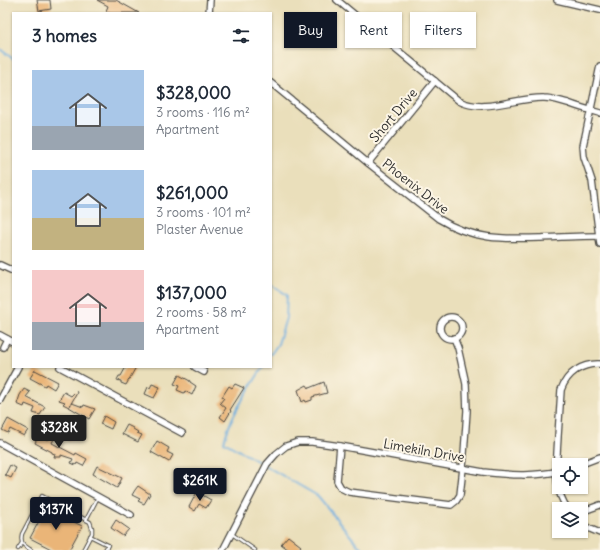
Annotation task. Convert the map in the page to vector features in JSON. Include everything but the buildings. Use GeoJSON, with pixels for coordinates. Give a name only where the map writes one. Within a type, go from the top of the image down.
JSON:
{"type":"FeatureCollection","features":[{"type":"Feature","properties":{"kind":"street"},"geometry":{"type":"LineString","coordinates":[[209,12],[210,0]]}},
{"type":"Feature","properties":{"kind":"street"},"geometry":{"type":"LineString","coordinates":[[337,0],[459,101],[476,106],[487,106],[533,98],[542,98],[557,100],[600,113]]}},
{"type":"Feature","properties":{"kind":"street"},"geometry":{"type":"LineString","coordinates":[[557,0],[600,10]]}},
{"type":"Feature","properties":{"kind":"street"},"geometry":{"type":"LineString","coordinates":[[600,66],[583,146],[585,161],[592,181],[600,244]]}},
{"type":"Feature","properties":{"kind":"street","name":"Short Drive"},"geometry":{"type":"LineString","coordinates":[[368,163],[435,81]]}},
{"type":"Feature","properties":{"kind":"street","name":"Phoenix Drive"},"geometry":{"type":"LineString","coordinates":[[272,84],[368,163],[439,219],[451,226],[466,232],[501,238],[600,236]]}},
{"type":"Feature","properties":{"kind":"street"},"geometry":{"type":"LineString","coordinates":[[0,265],[12,271]]}},
{"type":"Feature","properties":{"kind":"street"},"geometry":{"type":"LineString","coordinates":[[0,336],[12,342]]}},
{"type":"Feature","properties":{"kind":"street"},"geometry":{"type":"LineString","coordinates":[[340,446],[337,481],[341,488],[349,492],[451,505],[456,501],[460,495],[467,411],[466,384],[458,348],[454,338]]}},
{"type":"Feature","properties":{"kind":"street"},"geometry":{"type":"LineString","coordinates":[[3,347],[7,339]]}},
{"type":"Feature","properties":{"kind":"street"},"geometry":{"type":"LineString","coordinates":[[559,458],[562,386],[567,378],[581,367],[590,364],[600,364]]}},
{"type":"Feature","properties":{"kind":"street"},"geometry":{"type":"LineString","coordinates":[[0,400],[17,368]]}},
{"type":"Feature","properties":{"kind":"street"},"geometry":{"type":"LineString","coordinates":[[62,368],[182,433]]}},
{"type":"Feature","properties":{"kind":"street"},"geometry":{"type":"LineString","coordinates":[[197,368],[204,372]]}},
{"type":"Feature","properties":{"kind":"street","name":"Limekiln Drive"},"geometry":{"type":"LineString","coordinates":[[231,534],[266,464],[286,446],[298,442],[312,442],[340,446],[503,474],[534,475],[552,473]]}},
{"type":"Feature","properties":{"kind":"street"},"geometry":{"type":"LineString","coordinates":[[0,443],[131,515]]}},
{"type":"Feature","properties":{"kind":"street"},"geometry":{"type":"LineString","coordinates":[[588,462],[600,457]]}},
{"type":"Feature","properties":{"kind":"street"},"geometry":{"type":"LineString","coordinates":[[588,509],[600,505]]}},
{"type":"Feature","properties":{"kind":"street"},"geometry":{"type":"LineString","coordinates":[[588,528],[600,533]]}},
{"type":"Feature","properties":{"kind":"street"},"geometry":{"type":"LineString","coordinates":[[223,550],[231,534]]}},
{"type":"Feature","properties":{"kind":"lane"},"geometry":{"type":"LineString","coordinates":[[18,550],[22,542],[22,534],[42,496],[90,522],[92,528],[90,536],[83,550]]}},
{"type":"Feature","properties":{"kind":"lane"},"geometry":{"type":"LineString","coordinates":[[86,520],[98,497]]}},
{"type":"Feature","properties":{"kind":"lane"},"geometry":{"type":"LineString","coordinates":[[231,534],[255,550]]}},
{"type":"Feature","properties":{"kind":"lane"},"geometry":{"type":"LineString","coordinates":[[90,536],[108,545],[105,550]]}},
{"type":"Feature","properties":{"kind":"lane"},"geometry":{"type":"LineString","coordinates":[[22,542],[31,550]]}},
{"type":"Feature","properties":{"kind":"waterway"},"geometry":{"type":"LineString","coordinates":[[0,49],[12,58]]}},
{"type":"Feature","properties":{"kind":"waterway"},"geometry":{"type":"LineString","coordinates":[[272,285],[287,295],[286,318],[278,344],[272,353]]}},
{"type":"Feature","properties":{"kind":"waterway"},"geometry":{"type":"LineString","coordinates":[[262,368],[235,412],[224,442],[318,496],[358,545],[365,550]]}}]}
